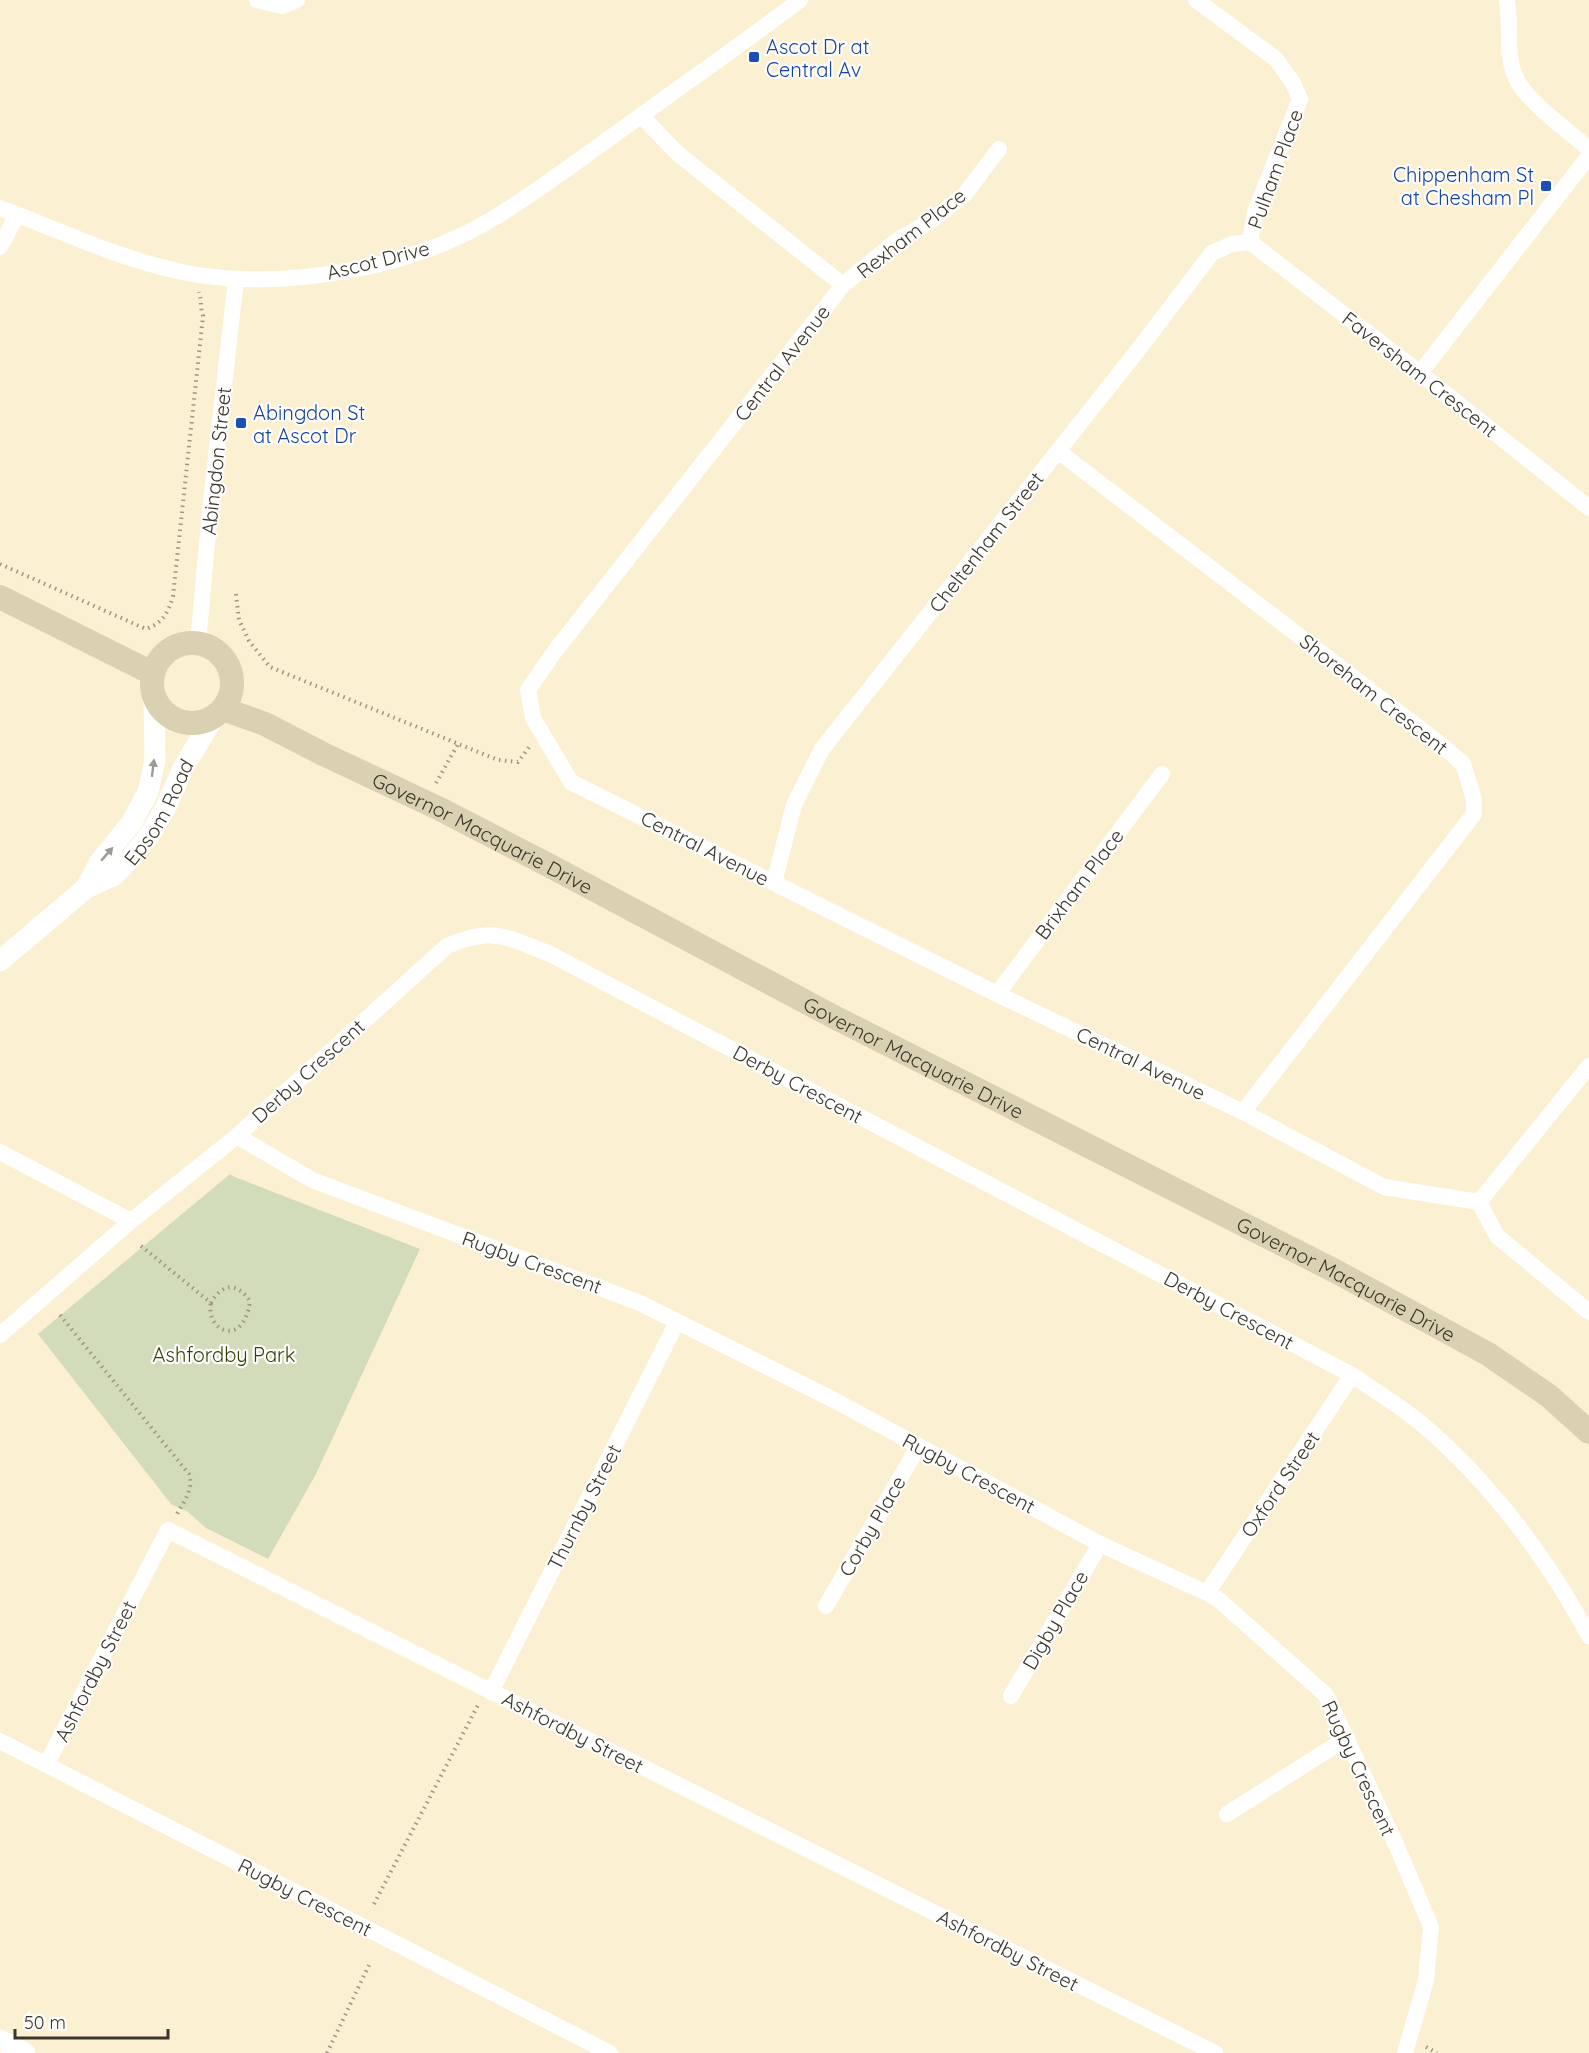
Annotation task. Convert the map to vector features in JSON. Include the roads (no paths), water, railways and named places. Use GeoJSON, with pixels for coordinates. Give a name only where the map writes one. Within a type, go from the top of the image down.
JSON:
{"type":"FeatureCollection","features":[{"type":"Feature","properties":{"kind":"main road"},"geometry":{"type":"LineString","coordinates":[[0,597],[153,673]]}},
{"type":"Feature","properties":{"kind":"main road"},"geometry":{"type":"LineString","coordinates":[[186,643],[198,643],[210,647],[227,663],[231,675],[230,699],[219,713],[204,722],[192,724],[180,722],[169,717],[154,698],[153,673],[157,662],[175,647],[186,643]]}},
{"type":"Feature","properties":{"kind":"main road","name":"Governor Macquarie Drive"},"geometry":{"type":"LineString","coordinates":[[219,713],[265,724],[440,809],[836,1018],[1337,1272],[1504,1364],[1550,1396],[1589,1432]]}},
{"type":"Feature","properties":{"kind":"street"},"geometry":{"type":"LineString","coordinates":[[257,0],[282,6],[297,0]]}},
{"type":"Feature","properties":{"kind":"street","name":"Ascot Drive"},"geometry":{"type":"LineString","coordinates":[[0,208],[147,264],[194,274],[236,279],[308,277],[381,264],[428,250],[492,219],[800,0]]}},
{"type":"Feature","properties":{"kind":"street","name":"Pulham Place"},"geometry":{"type":"LineString","coordinates":[[1196,0],[1276,59],[1293,83],[1300,99],[1255,212],[1250,242]]}},
{"type":"Feature","properties":{"kind":"street"},"geometry":{"type":"LineString","coordinates":[[1507,0],[1510,54],[1515,78],[1526,93],[1589,148]]}},
{"type":"Feature","properties":{"kind":"street","name":"Central Avenue"},"geometry":{"type":"LineString","coordinates":[[641,115],[677,153],[843,285],[555,651],[528,690],[532,718],[571,782],[996,994],[1243,1112],[1384,1187],[1479,1202]]}},
{"type":"Feature","properties":{"kind":"street","name":"Rexham Place"},"geometry":{"type":"LineString","coordinates":[[843,285],[895,242],[932,220],[965,194],[999,149]]}},
{"type":"Feature","properties":{"kind":"street"},"geometry":{"type":"LineString","coordinates":[[1420,373],[1589,156]]}},
{"type":"Feature","properties":{"kind":"street"},"geometry":{"type":"LineString","coordinates":[[0,247],[17,214]]}},
{"type":"Feature","properties":{"kind":"street","name":"Faversham Crescent"},"geometry":{"type":"LineString","coordinates":[[1250,242],[1420,373],[1589,508]]}},
{"type":"Feature","properties":{"kind":"street","name":"Cheltenham Street"},"geometry":{"type":"LineString","coordinates":[[774,883],[794,805],[822,749],[1212,253],[1232,244],[1250,242]]}},
{"type":"Feature","properties":{"kind":"street","name":"Abingdon Street"},"geometry":{"type":"LineString","coordinates":[[198,643],[210,510],[236,279]]}},
{"type":"Feature","properties":{"kind":"street","name":"Shoreham Crescent"},"geometry":{"type":"LineString","coordinates":[[1058,451],[1444,747],[1463,764],[1474,799],[1474,814],[1243,1112]]}},
{"type":"Feature","properties":{"kind":"street","name":"Epsom Road"},"geometry":{"type":"LineString","coordinates":[[86,888],[99,863],[132,822],[148,792],[155,760],[154,698]]}},
{"type":"Feature","properties":{"kind":"street","name":"Epsom Road"},"geometry":{"type":"LineString","coordinates":[[0,961],[86,888],[113,876],[131,858],[151,833],[166,807],[183,768],[219,713]]}},
{"type":"Feature","properties":{"kind":"street","name":"Brixham Place"},"geometry":{"type":"LineString","coordinates":[[996,994],[1162,774]]}},
{"type":"Feature","properties":{"kind":"street","name":"Derby Crescent"},"geometry":{"type":"LineString","coordinates":[[0,1335],[131,1221],[237,1136],[447,946],[462,939],[490,933],[550,954],[1352,1376],[1422,1424],[1485,1487],[1561,1586],[1589,1636]]}},
{"type":"Feature","properties":{"kind":"street"},"geometry":{"type":"LineString","coordinates":[[1589,1066],[1479,1202],[1497,1236],[1589,1312]]}},
{"type":"Feature","properties":{"kind":"street","name":"Rugby Crescent"},"geometry":{"type":"LineString","coordinates":[[237,1136],[312,1180],[640,1303],[832,1400],[1100,1544],[1219,1600],[1326,1695],[1398,1849],[1431,1927],[1426,1980],[1405,2053]]}},
{"type":"Feature","properties":{"kind":"street"},"geometry":{"type":"LineString","coordinates":[[0,1152],[131,1221]]}},
{"type":"Feature","properties":{"kind":"street","name":"Thurnby Street"},"geometry":{"type":"LineString","coordinates":[[491,1692],[677,1322]]}},
{"type":"Feature","properties":{"kind":"street","name":"Oxford Street"},"geometry":{"type":"LineString","coordinates":[[1207,1593],[1352,1376]]}},
{"type":"Feature","properties":{"kind":"street","name":"Corby Place"},"geometry":{"type":"LineString","coordinates":[[826,1606],[918,1447]]}},
{"type":"Feature","properties":{"kind":"street","name":"Ashfordby Street"},"geometry":{"type":"LineString","coordinates":[[46,1765],[168,1530],[1215,2053]]}},
{"type":"Feature","properties":{"kind":"street","name":"Digby Place"},"geometry":{"type":"LineString","coordinates":[[1011,1696],[1100,1544]]}},
{"type":"Feature","properties":{"kind":"street"},"geometry":{"type":"LineString","coordinates":[[1227,1814],[1347,1738]]}},
{"type":"Feature","properties":{"kind":"street","name":"Rugby Crescent"},"geometry":{"type":"LineString","coordinates":[[0,1741],[610,2053]]}},
{"type":"Feature","properties":{"kind":"street"},"geometry":{"type":"LineString","coordinates":[[0,2040],[23,2053]]}},
{"type":"Feature","properties":{"kind":"place","name":"Ascot Dr at Central Av"},"geometry":{"type":"Point","coordinates":[754,57]}},
{"type":"Feature","properties":{"kind":"place","name":"Chippenham St at Chesham Pl"},"geometry":{"type":"Point","coordinates":[1546,186]}},
{"type":"Feature","properties":{"kind":"place","name":"Abingdon St at Ascot Dr"},"geometry":{"type":"Point","coordinates":[241,423]}},
{"type":"Feature","properties":{"kind":"park label","name":"Ashfordby Park"},"geometry":{"type":"Point","coordinates":[224,1354]}}]}
